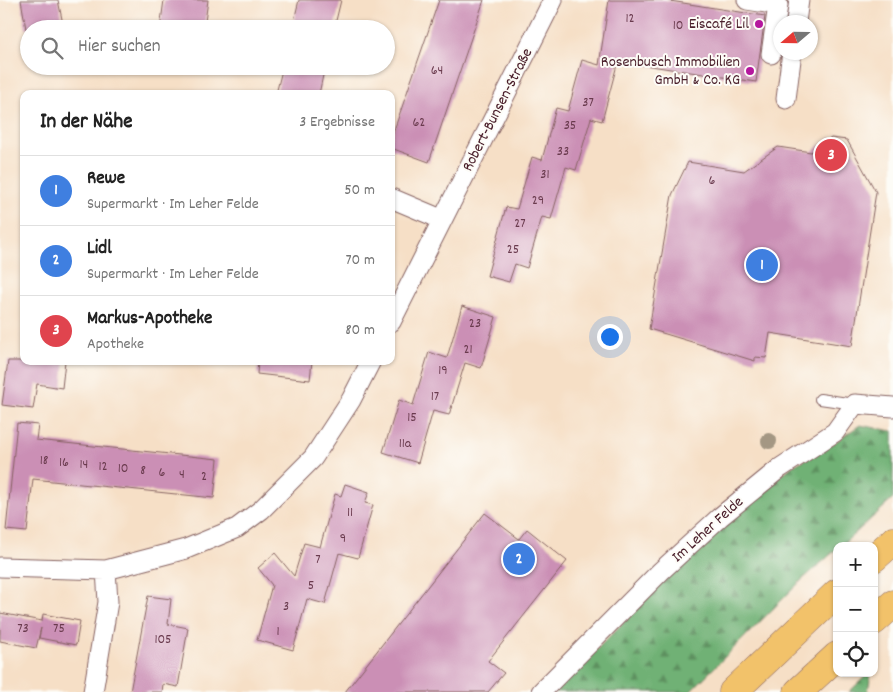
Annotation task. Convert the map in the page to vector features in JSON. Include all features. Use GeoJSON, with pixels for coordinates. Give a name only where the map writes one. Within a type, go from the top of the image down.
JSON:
{"type":"FeatureCollection","features":[{"type":"Feature","properties":{"kind":"highway"},"geometry":{"type":"LineString","coordinates":[[878,554],[893,541]]}},
{"type":"Feature","properties":{"kind":"highway"},"geometry":{"type":"LineString","coordinates":[[733,692],[833,597]]}},
{"type":"Feature","properties":{"kind":"highway"},"geometry":{"type":"LineString","coordinates":[[798,692],[833,660]]}},
{"type":"Feature","properties":{"kind":"street","name":"Robert-Bunsen-Straße"},"geometry":{"type":"LineString","coordinates":[[395,314],[441,219],[553,0]]}},
{"type":"Feature","properties":{"kind":"street"},"geometry":{"type":"LineString","coordinates":[[747,0],[778,5],[771,54]]}},
{"type":"Feature","properties":{"kind":"street"},"geometry":{"type":"LineString","coordinates":[[797,15],[799,0]]}},
{"type":"Feature","properties":{"kind":"street"},"geometry":{"type":"LineString","coordinates":[[786,99],[791,60]]}},
{"type":"Feature","properties":{"kind":"street"},"geometry":{"type":"LineString","coordinates":[[395,200],[441,219]]}},
{"type":"Feature","properties":{"kind":"street"},"geometry":{"type":"LineString","coordinates":[[0,567],[106,570],[152,559],[217,538],[237,528],[261,510],[317,453],[351,400],[369,365]]}},
{"type":"Feature","properties":{"kind":"street"},"geometry":{"type":"LineString","coordinates":[[855,404],[893,407]]}},
{"type":"Feature","properties":{"kind":"street","name":"Im Leher Felde"},"geometry":{"type":"LineString","coordinates":[[541,692],[661,571],[720,517],[780,468],[835,432],[855,404]]}},
{"type":"Feature","properties":{"kind":"street"},"geometry":{"type":"LineString","coordinates":[[93,692],[108,602],[106,570]]}},
{"type":"Feature","properties":{"kind":"lane"},"geometry":{"type":"LineString","coordinates":[[820,400],[855,404]]}},
{"type":"Feature","properties":{"kind":"green space"},"geometry":{"type":"Polygon","coordinates":[[[860,425],[893,431],[893,499],[845,542],[833,542],[833,553],[803,579],[690,692],[555,692],[693,551],[791,467],[828,447],[860,425]]]}},
{"type":"Feature","properties":{"kind":"green space"},"geometry":{"type":"Polygon","coordinates":[[[865,677],[870,677],[868,692],[849,692],[865,677]]]}},
{"type":"Feature","properties":{"kind":"building"},"geometry":{"type":"Polygon","coordinates":[[[21,0],[58,0],[62,20],[24,20],[21,0]]]}},
{"type":"Feature","properties":{"kind":"building"},"geometry":{"type":"Polygon","coordinates":[[[164,0],[208,0],[205,20],[161,20],[164,0]]]}},
{"type":"Feature","properties":{"kind":"building"},"geometry":{"type":"Polygon","coordinates":[[[299,0],[341,0],[336,20],[294,20],[299,0]]]}},
{"type":"Feature","properties":{"kind":"building"},"geometry":{"type":"Polygon","coordinates":[[[439,0],[484,0],[429,162],[395,149],[395,127],[439,0]]]}},
{"type":"Feature","properties":{"kind":"building"},"geometry":{"type":"Polygon","coordinates":[[[609,0],[664,0],[765,16],[756,82],[618,61],[602,121],[591,118],[576,170],[566,167],[551,219],[542,217],[527,268],[515,264],[509,282],[487,276],[506,207],[517,209],[532,157],[542,160],[556,108],[568,111],[582,60],[599,65],[609,0]]]}},
{"type":"Feature","properties":{"kind":"building"},"geometry":{"type":"Polygon","coordinates":[[[281,75],[323,75],[320,90],[277,90],[281,75]]]}},
{"type":"Feature","properties":{"kind":"building"},"geometry":{"type":"Polygon","coordinates":[[[831,138],[847,140],[876,192],[852,346],[770,333],[766,358],[755,357],[755,361],[649,329],[672,195],[688,162],[744,171],[778,147],[811,152],[831,138]]]}},
{"type":"Feature","properties":{"kind":"building"},"geometry":{"type":"Polygon","coordinates":[[[462,306],[496,317],[481,368],[465,363],[449,415],[433,411],[418,463],[383,452],[399,400],[413,405],[429,352],[447,358],[462,306]]]}},
{"type":"Feature","properties":{"kind":"building"},"geometry":{"type":"Polygon","coordinates":[[[8,361],[20,361],[20,365],[65,365],[62,388],[37,384],[33,409],[2,405],[8,361]]]}},
{"type":"Feature","properties":{"kind":"building"},"geometry":{"type":"Polygon","coordinates":[[[258,365],[312,365],[310,380],[257,374],[258,365]]]}},
{"type":"Feature","properties":{"kind":"building"},"geometry":{"type":"Polygon","coordinates":[[[17,423],[38,425],[36,440],[218,459],[214,498],[33,479],[27,532],[6,530],[17,423]]]}},
{"type":"Feature","properties":{"kind":"building"},"geometry":{"type":"Polygon","coordinates":[[[345,484],[369,492],[365,503],[373,505],[358,558],[339,553],[325,604],[307,599],[293,650],[257,640],[272,585],[258,568],[275,553],[294,576],[304,543],[320,547],[335,494],[341,496],[345,484]]]}},
{"type":"Feature","properties":{"kind":"building"},"geometry":{"type":"Polygon","coordinates":[[[485,513],[519,539],[527,529],[567,561],[488,661],[504,673],[488,692],[345,692],[485,513]]]}},
{"type":"Feature","properties":{"kind":"building"},"geometry":{"type":"Polygon","coordinates":[[[148,596],[171,599],[168,624],[188,628],[178,687],[163,684],[162,692],[130,692],[148,596]]]}},
{"type":"Feature","properties":{"kind":"building"},"geometry":{"type":"Polygon","coordinates":[[[0,613],[42,621],[43,614],[80,621],[76,645],[39,638],[41,628],[36,648],[0,641],[0,613]]]}},
{"type":"Feature","properties":{"kind":"place","name":"Eiscafé Lil"},"geometry":{"type":"Point","coordinates":[759,24]}},
{"type":"Feature","properties":{"kind":"place","name":"Rosenbusch Immobilien GmbH & Co. KG"},"geometry":{"type":"Point","coordinates":[750,71]}},
{"type":"Feature","properties":{"kind":"place","name":"Markus-Apotheke"},"geometry":{"type":"Point","coordinates":[831,155]}},
{"type":"Feature","properties":{"kind":"place","name":"Rewe"},"geometry":{"type":"Point","coordinates":[762,265]}},
{"type":"Feature","properties":{"kind":"place","name":"Lidl"},"geometry":{"type":"Point","coordinates":[519,559]}}]}
